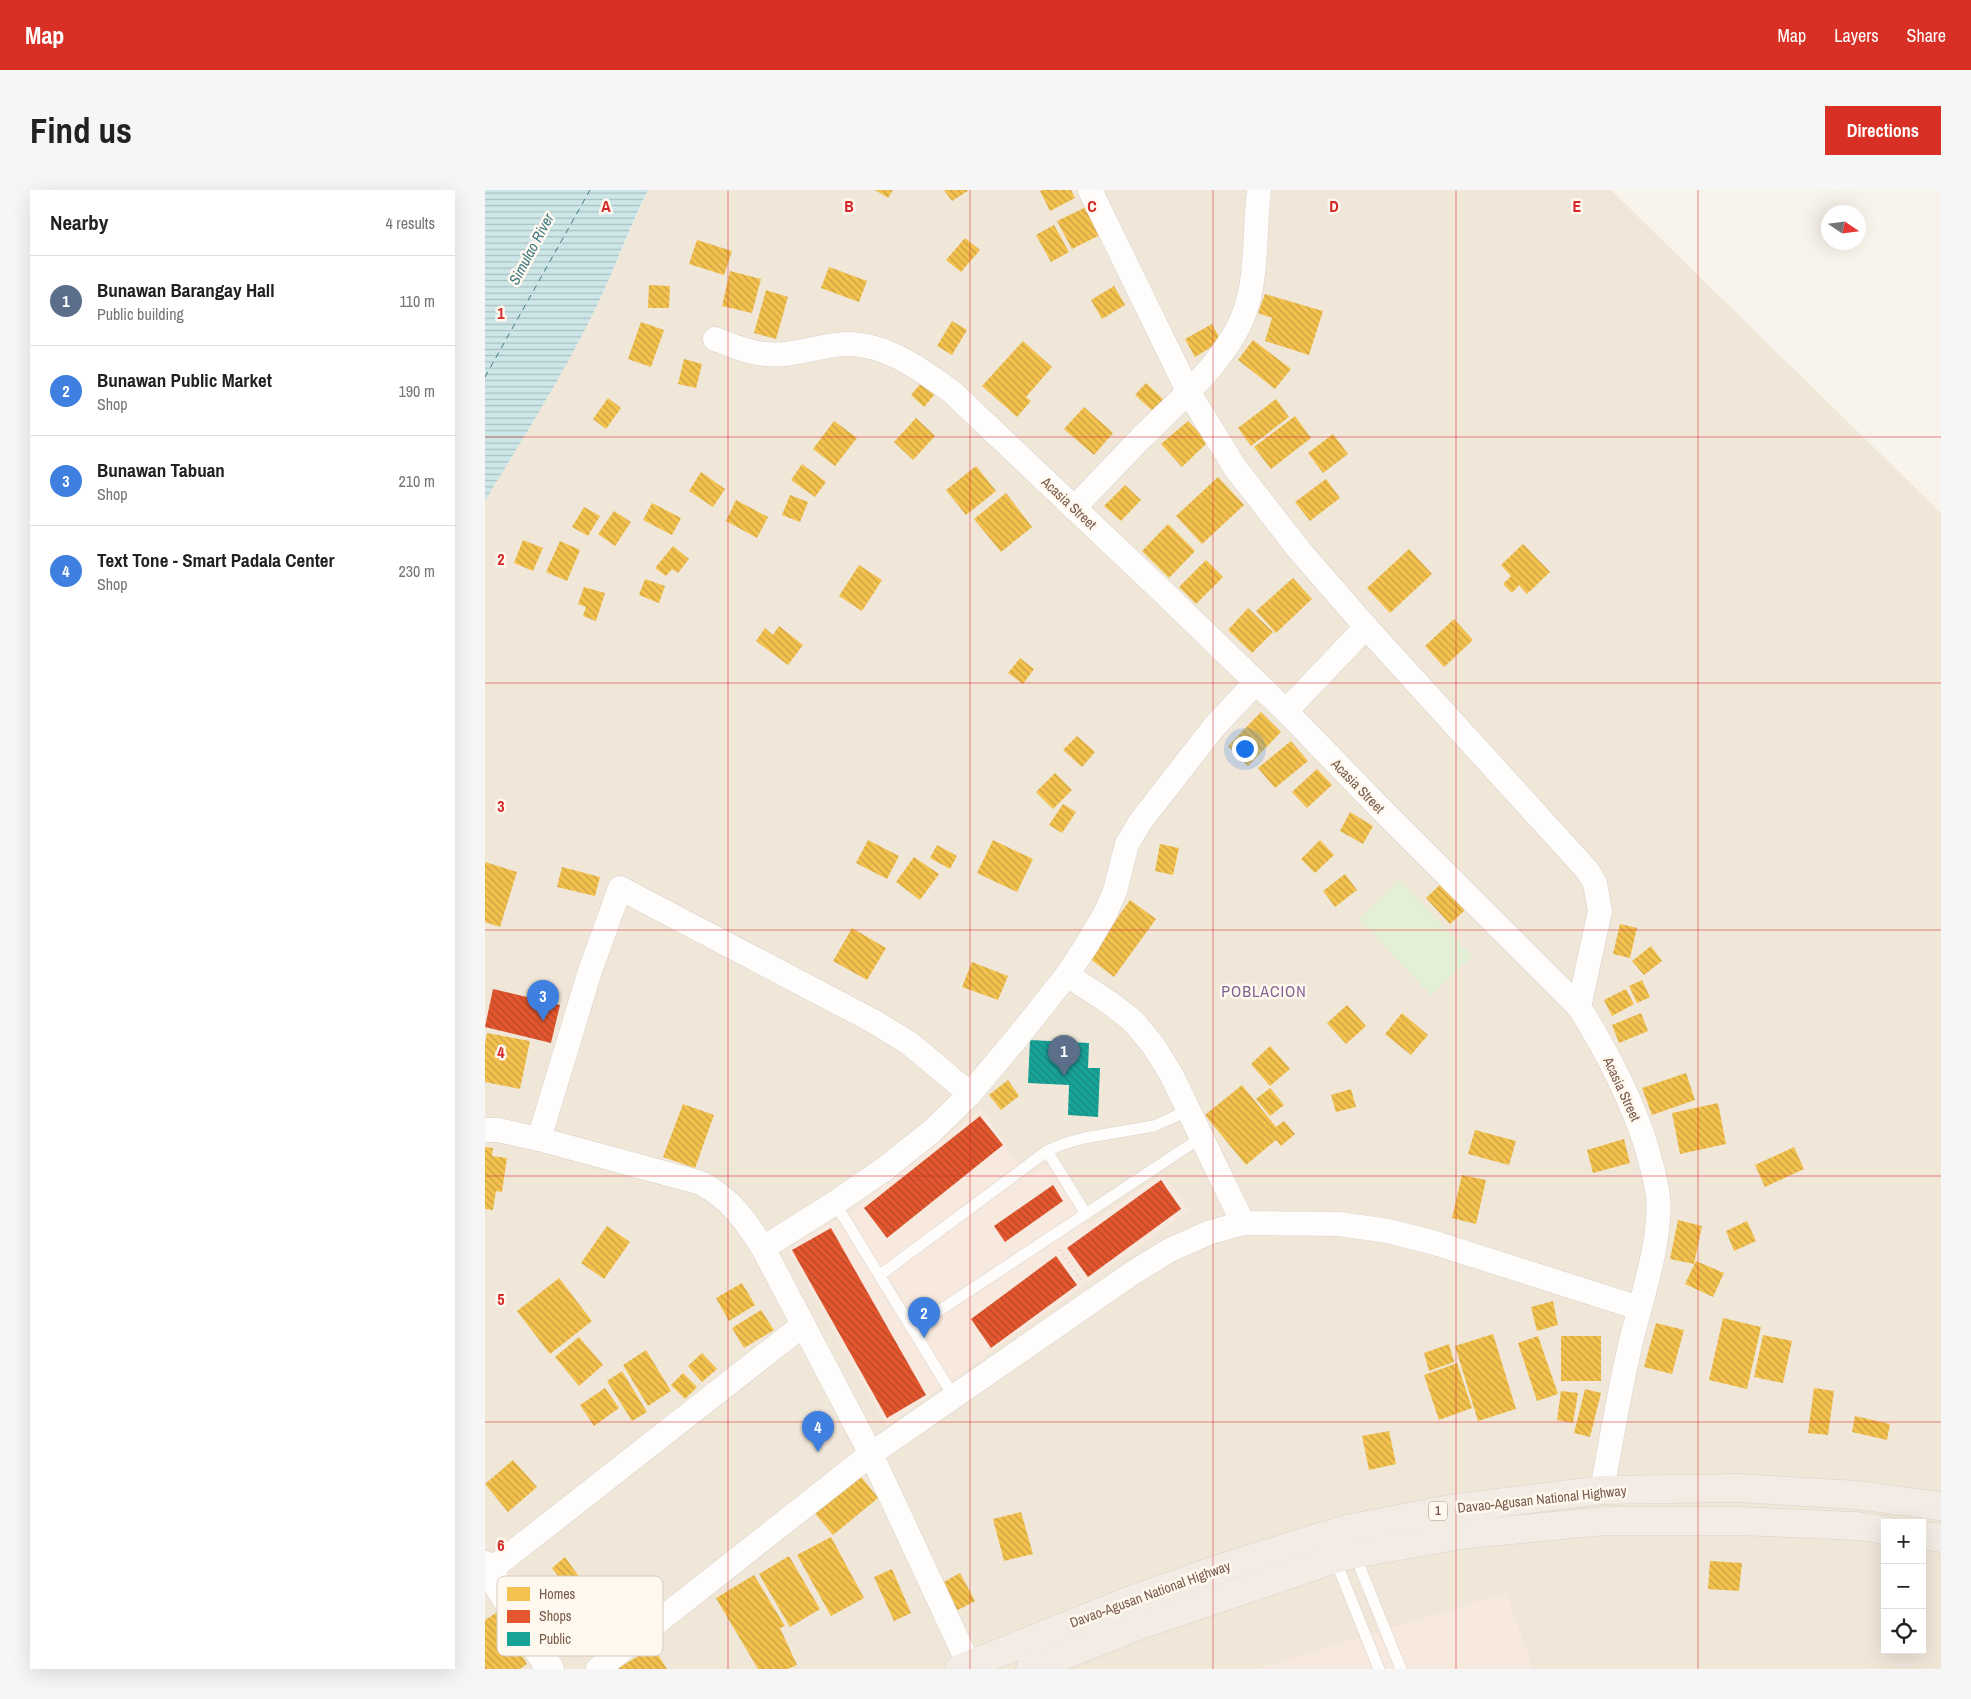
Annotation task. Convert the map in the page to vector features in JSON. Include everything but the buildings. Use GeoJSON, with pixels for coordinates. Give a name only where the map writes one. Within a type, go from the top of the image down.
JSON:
{"type":"FeatureCollection","features":[{"type":"Feature","properties":{"kind":"highway","name":"Davao-Agusan National Highway"},"geometry":{"type":"LineString","coordinates":[[1030,1669],[1341,1544],[1456,1508],[1602,1490],[1737,1488],[1857,1494],[1941,1506]]}},
{"type":"Feature","properties":{"kind":"highway"},"geometry":{"type":"LineString","coordinates":[[1564,1494],[1566,1525]]}},
{"type":"Feature","properties":{"kind":"highway","name":"Davao-Agusan National Highway"},"geometry":{"type":"LineString","coordinates":[[967,1667],[1131,1600],[1227,1566],[1341,1544],[1604,1521],[1739,1521],[1857,1526],[1881,1529]]}},
{"type":"Feature","properties":{"kind":"highway"},"geometry":{"type":"LineString","coordinates":[[1926,1536],[1941,1538]]}},
{"type":"Feature","properties":{"kind":"main road"},"geometry":{"type":"LineString","coordinates":[[487,1568],[497,1584]]}},
{"type":"Feature","properties":{"kind":"main road"},"geometry":{"type":"LineString","coordinates":[[542,1656],[550,1669]]}},
{"type":"Feature","properties":{"kind":"street"},"geometry":{"type":"LineString","coordinates":[[1090,190],[1189,393],[1237,469],[1300,551],[1366,627],[1587,870],[1595,884],[1600,911],[1579,1007]]}},
{"type":"Feature","properties":{"kind":"street"},"geometry":{"type":"LineString","coordinates":[[1074,508],[1141,438],[1189,393],[1234,338],[1244,314],[1251,288],[1259,190]]}},
{"type":"Feature","properties":{"kind":"street","name":"Acasia Street"},"geometry":{"type":"LineString","coordinates":[[715,339],[747,351],[767,355],[847,344],[888,352],[926,373],[952,392],[1286,711],[1579,1007],[1618,1075],[1635,1113],[1653,1170],[1658,1199],[1651,1261],[1622,1383],[1602,1490]]}},
{"type":"Feature","properties":{"kind":"street"},"geometry":{"type":"LineString","coordinates":[[1286,711],[1366,627]]}},
{"type":"Feature","properties":{"kind":"street"},"geometry":{"type":"LineString","coordinates":[[763,1248],[835,1203],[883,1170],[931,1132],[970,1094],[1067,975],[1105,914],[1115,891],[1127,844],[1157,798],[1214,727],[1256,682]]}},
{"type":"Feature","properties":{"kind":"street"},"geometry":{"type":"LineString","coordinates":[[539,1139],[590,971],[620,888],[909,1043],[939,1066],[970,1094]]}},
{"type":"Feature","properties":{"kind":"street"},"geometry":{"type":"LineString","coordinates":[[1067,975],[1110,1003],[1133,1021],[1153,1044],[1171,1074],[1243,1223]]}},
{"type":"Feature","properties":{"kind":"street"},"geometry":{"type":"LineString","coordinates":[[485,1130],[498,1130],[539,1139],[701,1183],[717,1192],[743,1216],[763,1248],[871,1454],[967,1667]]}},
{"type":"Feature","properties":{"kind":"street"},"geometry":{"type":"LineString","coordinates":[[663,1618],[871,1454],[1095,1299],[1170,1250],[1208,1233],[1243,1223],[1339,1224],[1388,1231],[1435,1243],[1639,1308]]}},
{"type":"Feature","properties":{"kind":"street"},"geometry":{"type":"LineString","coordinates":[[487,1568],[803,1325]]}},
{"type":"Feature","properties":{"kind":"street"},"geometry":{"type":"LineString","coordinates":[[598,1669],[615,1656]]}},
{"type":"Feature","properties":{"kind":"lane"},"geometry":{"type":"LineString","coordinates":[[880,1275],[1047,1151],[1084,1138],[1154,1126],[1189,1110]]}},
{"type":"Feature","properties":{"kind":"lane"},"geometry":{"type":"LineString","coordinates":[[913,1328],[1202,1137]]}},
{"type":"Feature","properties":{"kind":"lane"},"geometry":{"type":"LineString","coordinates":[[1047,1151],[1086,1214]]}},
{"type":"Feature","properties":{"kind":"lane"},"geometry":{"type":"LineString","coordinates":[[835,1203],[954,1397]]}},
{"type":"Feature","properties":{"kind":"lane"},"geometry":{"type":"LineString","coordinates":[[1341,1544],[1379,1669]]}},
{"type":"Feature","properties":{"kind":"lane"},"geometry":{"type":"LineString","coordinates":[[1341,1544],[1401,1669]]}},
{"type":"Feature","properties":{"kind":"path"},"geometry":{"type":"LineString","coordinates":[[1051,1237],[1095,1299]]}},
{"type":"Feature","properties":{"kind":"shaded area"},"geometry":{"type":"Polygon","coordinates":[[[648,190],[1611,190],[1941,513],[1941,1669],[485,1669],[485,501],[549,394],[602,295],[648,190]]]}},
{"type":"Feature","properties":{"kind":"shaded area"},"geometry":{"type":"Polygon","coordinates":[[[981,1109],[1028,1177],[1047,1165],[1088,1225],[1162,1174],[1189,1210],[887,1426],[788,1249],[861,1204],[981,1109]]]}},
{"type":"Feature","properties":{"kind":"shaded area"},"geometry":{"type":"Polygon","coordinates":[[[1506,1593],[1533,1669],[1256,1669],[1506,1593]]]}},
{"type":"Feature","properties":{"kind":"green space"},"geometry":{"type":"Polygon","coordinates":[[[1400,880],[1472,956],[1431,995],[1359,919],[1400,880]]]}},
{"type":"Feature","properties":{"kind":"water","name":"Simulao River"},"geometry":{"type":"Polygon","coordinates":[[[485,190],[648,190],[602,295],[576,348],[485,501],[485,190]]]}},
{"type":"Feature","properties":{"kind":"ferry route"},"geometry":{"type":"LineString","coordinates":[[485,377],[590,190]]}},
{"type":"Feature","properties":{"kind":"place","name":"Bunawan Tabuan"},"geometry":{"type":"Point","coordinates":[543,1021]}},
{"type":"Feature","properties":{"kind":"place","name":"Bunawan Barangay Hall"},"geometry":{"type":"Point","coordinates":[1064,1076]}},
{"type":"Feature","properties":{"kind":"place","name":"Bunawan Public Market"},"geometry":{"type":"Point","coordinates":[924,1338]}},
{"type":"Feature","properties":{"kind":"place","name":"Text Tone - Smart Padala Center"},"geometry":{"type":"Point","coordinates":[818,1452]}},
{"type":"Feature","properties":{"kind":"district","name":"POBLACION"},"geometry":{"type":"Point","coordinates":[1264,991]}}]}
